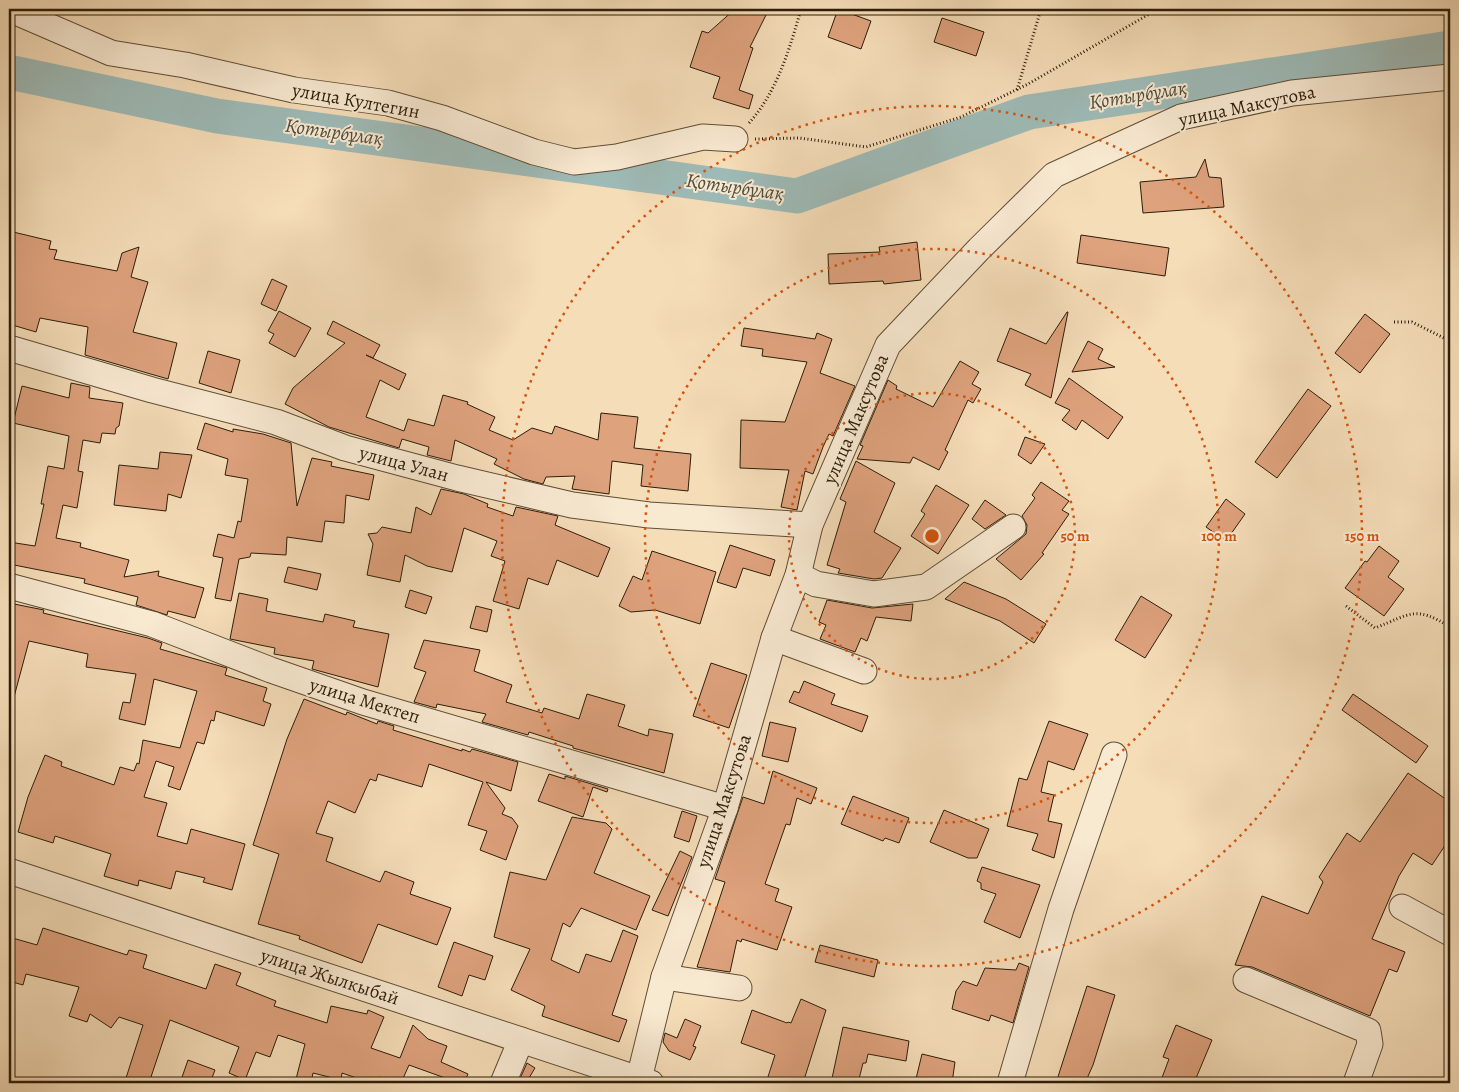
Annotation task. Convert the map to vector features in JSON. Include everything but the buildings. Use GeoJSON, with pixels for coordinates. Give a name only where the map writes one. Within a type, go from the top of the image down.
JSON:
{"type":"FeatureCollection","features":[{"type":"Feature","properties":{"kind":"street","name":"улица Култегин"},"geometry":{"type":"LineString","coordinates":[[9,9],[111,53],[185,65],[294,90],[388,103],[442,118],[534,152],[574,162],[617,158],[703,137],[735,139]]}},
{"type":"Feature","properties":{"kind":"street","name":"улица Максутова"},"geometry":{"type":"LineString","coordinates":[[642,1082],[664,977],[725,808],[774,638],[798,575],[810,525],[888,344],[979,249],[1054,175],[1180,117],[1292,94],[1450,77]]}},
{"type":"Feature","properties":{"kind":"street","name":"улица Улан"},"geometry":{"type":"LineString","coordinates":[[9,348],[152,390],[276,422],[345,448],[457,478],[572,505],[649,515],[810,525]]}},
{"type":"Feature","properties":{"kind":"street"},"geometry":{"type":"LineString","coordinates":[[798,575],[816,584],[874,594],[926,587],[1013,527]]}},
{"type":"Feature","properties":{"kind":"street","name":"улица Мектеп"},"geometry":{"type":"LineString","coordinates":[[9,586],[152,624],[271,670],[363,702],[725,808]]}},
{"type":"Feature","properties":{"kind":"street"},"geometry":{"type":"LineString","coordinates":[[774,638],[864,671]]}},
{"type":"Feature","properties":{"kind":"street"},"geometry":{"type":"LineString","coordinates":[[1010,1083],[1061,909],[1114,755]]}},
{"type":"Feature","properties":{"kind":"street","name":"улица Жылкыбай"},"geometry":{"type":"LineString","coordinates":[[9,871],[521,1040],[642,1082]]}},
{"type":"Feature","properties":{"kind":"street"},"geometry":{"type":"LineString","coordinates":[[1402,906],[1450,932]]}},
{"type":"Feature","properties":{"kind":"street"},"geometry":{"type":"LineString","coordinates":[[664,977],[739,988]]}},
{"type":"Feature","properties":{"kind":"street"},"geometry":{"type":"LineString","coordinates":[[1246,980],[1368,1031],[1370,1044],[1356,1083]]}},
{"type":"Feature","properties":{"kind":"street"},"geometry":{"type":"LineString","coordinates":[[503,1083],[521,1040]]}},
{"type":"Feature","properties":{"kind":"path"},"geometry":{"type":"LineString","coordinates":[[735,139],[762,109],[791,46],[801,9]]}},
{"type":"Feature","properties":{"kind":"path"},"geometry":{"type":"LineString","coordinates":[[1017,90],[1041,9]]}},
{"type":"Feature","properties":{"kind":"path"},"geometry":{"type":"LineString","coordinates":[[735,139],[799,138],[866,147],[960,117],[1017,90],[1158,9]]}},
{"type":"Feature","properties":{"kind":"path"},"geometry":{"type":"LineString","coordinates":[[1394,322],[1412,322],[1450,340]]}},
{"type":"Feature","properties":{"kind":"path"},"geometry":{"type":"LineString","coordinates":[[1346,606],[1375,628],[1413,613],[1425,614],[1450,627]]}},
{"type":"Feature","properties":{"kind":"waterway","name":"Қотырбұлақ"},"geometry":{"type":"LineString","coordinates":[[9,72],[217,116],[797,196],[1029,112],[1450,48]]}}]}
